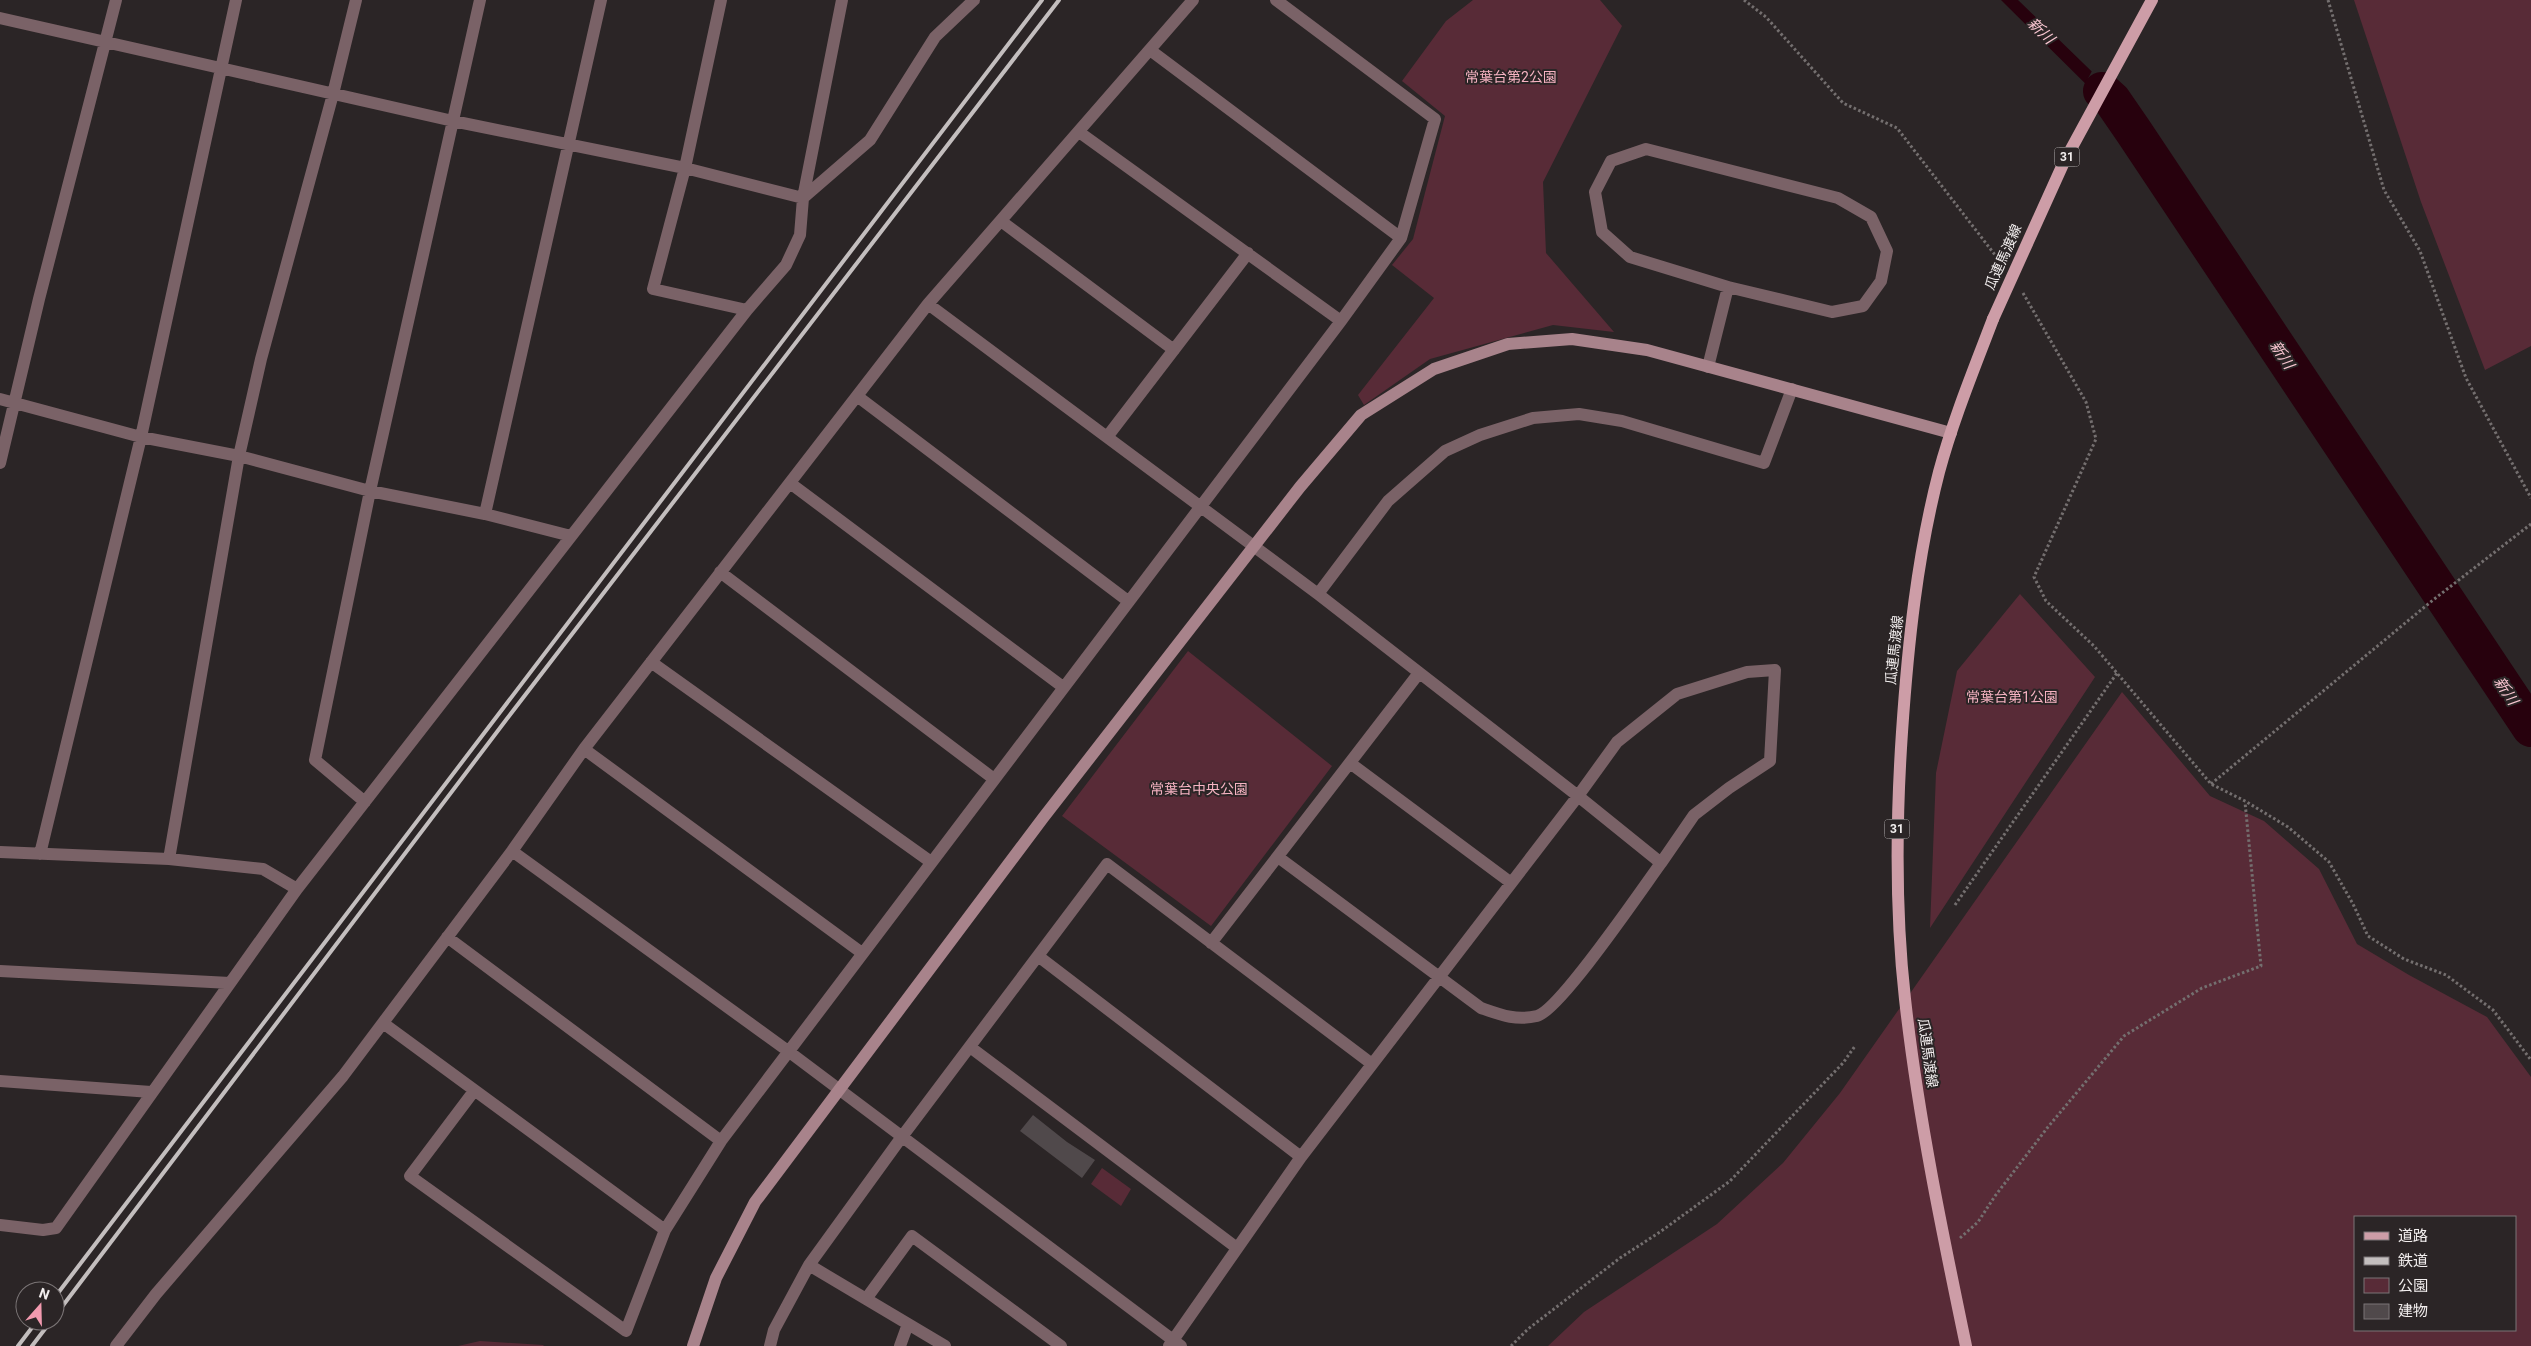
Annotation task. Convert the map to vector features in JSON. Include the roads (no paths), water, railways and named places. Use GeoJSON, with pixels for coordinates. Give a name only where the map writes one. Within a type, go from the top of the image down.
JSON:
{"type":"FeatureCollection","features":[{"type":"Feature","properties":{"kind":"main road","name":"瓜連馬渡線"},"geometry":{"type":"LineString","coordinates":[[1966,1346],[1946,1249],[1918,1092],[1905,998],[1897,893],[1897,806],[1904,704],[1920,558],[1940,471],[1951,433],[1993,319],[2060,170],[2152,0]]}},
{"type":"Feature","properties":{"kind":"street"},"geometry":{"type":"LineString","coordinates":[[0,463],[116,0]]}},
{"type":"Feature","properties":{"kind":"street"},"geometry":{"type":"LineString","coordinates":[[40,854],[141,437],[236,0]]}},
{"type":"Feature","properties":{"kind":"street"},"geometry":{"type":"LineString","coordinates":[[170,859],[240,456],[261,359],[333,94],[356,0]]}},
{"type":"Feature","properties":{"kind":"street"},"geometry":{"type":"LineString","coordinates":[[365,802],[315,760],[370,491],[480,0]]}},
{"type":"Feature","properties":{"kind":"street"},"geometry":{"type":"LineString","coordinates":[[485,514],[601,0]]}},
{"type":"Feature","properties":{"kind":"street"},"geometry":{"type":"LineString","coordinates":[[722,0],[685,168],[653,289],[747,310]]}},
{"type":"Feature","properties":{"kind":"street"},"geometry":{"type":"LineString","coordinates":[[0,1225],[43,1230],[56,1228],[297,889],[747,310],[786,266],[800,235],[803,198],[842,0]]}},
{"type":"Feature","properties":{"kind":"street"},"geometry":{"type":"LineString","coordinates":[[803,198],[870,140],[935,38],[974,0]]}},
{"type":"Feature","properties":{"kind":"street"},"geometry":{"type":"LineString","coordinates":[[122,1344],[156,1294],[343,1076],[512,851],[584,749],[928,304],[1193,0]]}},
{"type":"Feature","properties":{"kind":"street"},"geometry":{"type":"LineString","coordinates":[[474,1091],[410,1176],[626,1331],[664,1230],[721,1141],[1128,600],[1341,321],[1401,238],[1435,119],[1276,0]]}},
{"type":"Feature","properties":{"kind":"street"},"geometry":{"type":"LineString","coordinates":[[0,18],[453,121],[685,168],[803,198]]}},
{"type":"Feature","properties":{"kind":"street"},"geometry":{"type":"LineString","coordinates":[[1150,50],[1401,238]]}},
{"type":"Feature","properties":{"kind":"street"},"geometry":{"type":"LineString","coordinates":[[1079,132],[1341,321]]}},
{"type":"Feature","properties":{"kind":"street"},"geometry":{"type":"LineString","coordinates":[[1646,149],[1838,198],[1870,217],[1887,251],[1881,281],[1863,306],[1832,312],[1728,286],[1630,257],[1602,232],[1596,192],[1611,161],[1646,149]]}},
{"type":"Feature","properties":{"kind":"street"},"geometry":{"type":"LineString","coordinates":[[1001,221],[1174,350]]}},
{"type":"Feature","properties":{"kind":"street"},"geometry":{"type":"LineString","coordinates":[[1107,437],[1248,253]]}},
{"type":"Feature","properties":{"kind":"street"},"geometry":{"type":"LineString","coordinates":[[1708,366],[1728,286]]}},
{"type":"Feature","properties":{"kind":"street"},"geometry":{"type":"LineString","coordinates":[[928,304],[1318,594],[1661,862]]}},
{"type":"Feature","properties":{"kind":"street"},"geometry":{"type":"LineString","coordinates":[[693,1346],[716,1278],[755,1202],[1043,818],[1300,487],[1361,415],[1434,369],[1508,344],[1572,339],[1647,350],[1951,433]]}},
{"type":"Feature","properties":{"kind":"street"},"geometry":{"type":"LineString","coordinates":[[1318,594],[1388,501],[1445,451],[1480,435],[1533,418],[1579,414],[1622,420],[1764,463],[1792,389]]}},
{"type":"Feature","properties":{"kind":"street"},"geometry":{"type":"LineString","coordinates":[[857,396],[1128,600]]}},
{"type":"Feature","properties":{"kind":"street"},"geometry":{"type":"LineString","coordinates":[[0,399],[141,437],[240,456],[370,491],[485,514],[571,536]]}},
{"type":"Feature","properties":{"kind":"street"},"geometry":{"type":"LineString","coordinates":[[790,482],[1063,687]]}},
{"type":"Feature","properties":{"kind":"street"},"geometry":{"type":"LineString","coordinates":[[720,572],[994,779]]}},
{"type":"Feature","properties":{"kind":"street"},"geometry":{"type":"LineString","coordinates":[[652,662],[931,862]]}},
{"type":"Feature","properties":{"kind":"street"},"geometry":{"type":"LineString","coordinates":[[512,851],[788,1051],[1174,1344],[1237,1248],[1301,1157],[1372,1064],[1439,975],[1510,882],[1578,796],[1617,742],[1678,694],[1747,672],[1775,670],[1770,762],[1728,788],[1694,815],[1562,998],[1538,1016],[1511,1019],[1482,1008],[1439,975],[1278,857]]}},
{"type":"Feature","properties":{"kind":"street"},"geometry":{"type":"LineString","coordinates":[[1212,943],[1419,673]]}},
{"type":"Feature","properties":{"kind":"street"},"geometry":{"type":"LineString","coordinates":[[584,749],[862,953]]}},
{"type":"Feature","properties":{"kind":"street"},"geometry":{"type":"LineString","coordinates":[[1350,763],[1510,882]]}},
{"type":"Feature","properties":{"kind":"street"},"geometry":{"type":"LineString","coordinates":[[0,852],[170,859],[263,869],[297,889]]}},
{"type":"Feature","properties":{"kind":"street"},"geometry":{"type":"LineString","coordinates":[[770,1346],[774,1330],[809,1265],[901,1138],[1107,864],[1372,1064]]}},
{"type":"Feature","properties":{"kind":"street"},"geometry":{"type":"LineString","coordinates":[[447,938],[721,1141]]}},
{"type":"Feature","properties":{"kind":"street"},"geometry":{"type":"LineString","coordinates":[[1038,956],[1301,1157]]}},
{"type":"Feature","properties":{"kind":"street"},"geometry":{"type":"LineString","coordinates":[[0,971],[230,983]]}},
{"type":"Feature","properties":{"kind":"street"},"geometry":{"type":"LineString","coordinates":[[383,1023],[664,1230]]}},
{"type":"Feature","properties":{"kind":"street"},"geometry":{"type":"LineString","coordinates":[[970,1047],[1237,1248]]}},
{"type":"Feature","properties":{"kind":"street"},"geometry":{"type":"LineString","coordinates":[[0,1081],[151,1092]]}},
{"type":"Feature","properties":{"kind":"street"},"geometry":{"type":"LineString","coordinates":[[866,1299],[912,1236],[1061,1346]]}},
{"type":"Feature","properties":{"kind":"street"},"geometry":{"type":"LineString","coordinates":[[809,1265],[945,1346]]}},
{"type":"Feature","properties":{"kind":"street"},"geometry":{"type":"LineString","coordinates":[[900,1346],[908,1324]]}},
{"type":"Feature","properties":{"kind":"water"},"geometry":{"type":"Polygon","coordinates":[[[2001,0],[2018,0],[2117,96],[2140,128],[2128,135],[2107,105],[2001,0]]]}},
{"type":"Feature","properties":{"kind":"waterway","name":"新川"},"geometry":{"type":"LineString","coordinates":[[2102,91],[2112,100],[2134,132],[2531,728]]}},
{"type":"Feature","properties":{"kind":"railway"},"geometry":{"type":"LineString","coordinates":[[65,1284],[1042,0]]}},
{"type":"Feature","properties":{"kind":"railway"},"geometry":{"type":"LineString","coordinates":[[65,1303],[506,720],[1059,0]]}},
{"type":"Feature","properties":{"kind":"railway"},"geometry":{"type":"LineString","coordinates":[[18,1346],[29,1331]]}},
{"type":"Feature","properties":{"kind":"railway"},"geometry":{"type":"LineString","coordinates":[[32,1346],[43,1331]]}},
{"type":"Feature","properties":{"kind":"park label","name":"常葉台第2公園"},"geometry":{"type":"Point","coordinates":[1511,77]}},
{"type":"Feature","properties":{"kind":"park label","name":"常葉台第1公園"},"geometry":{"type":"Point","coordinates":[2012,697]}},
{"type":"Feature","properties":{"kind":"park label","name":"常葉台中央公園"},"geometry":{"type":"Point","coordinates":[1199,789]}}]}
